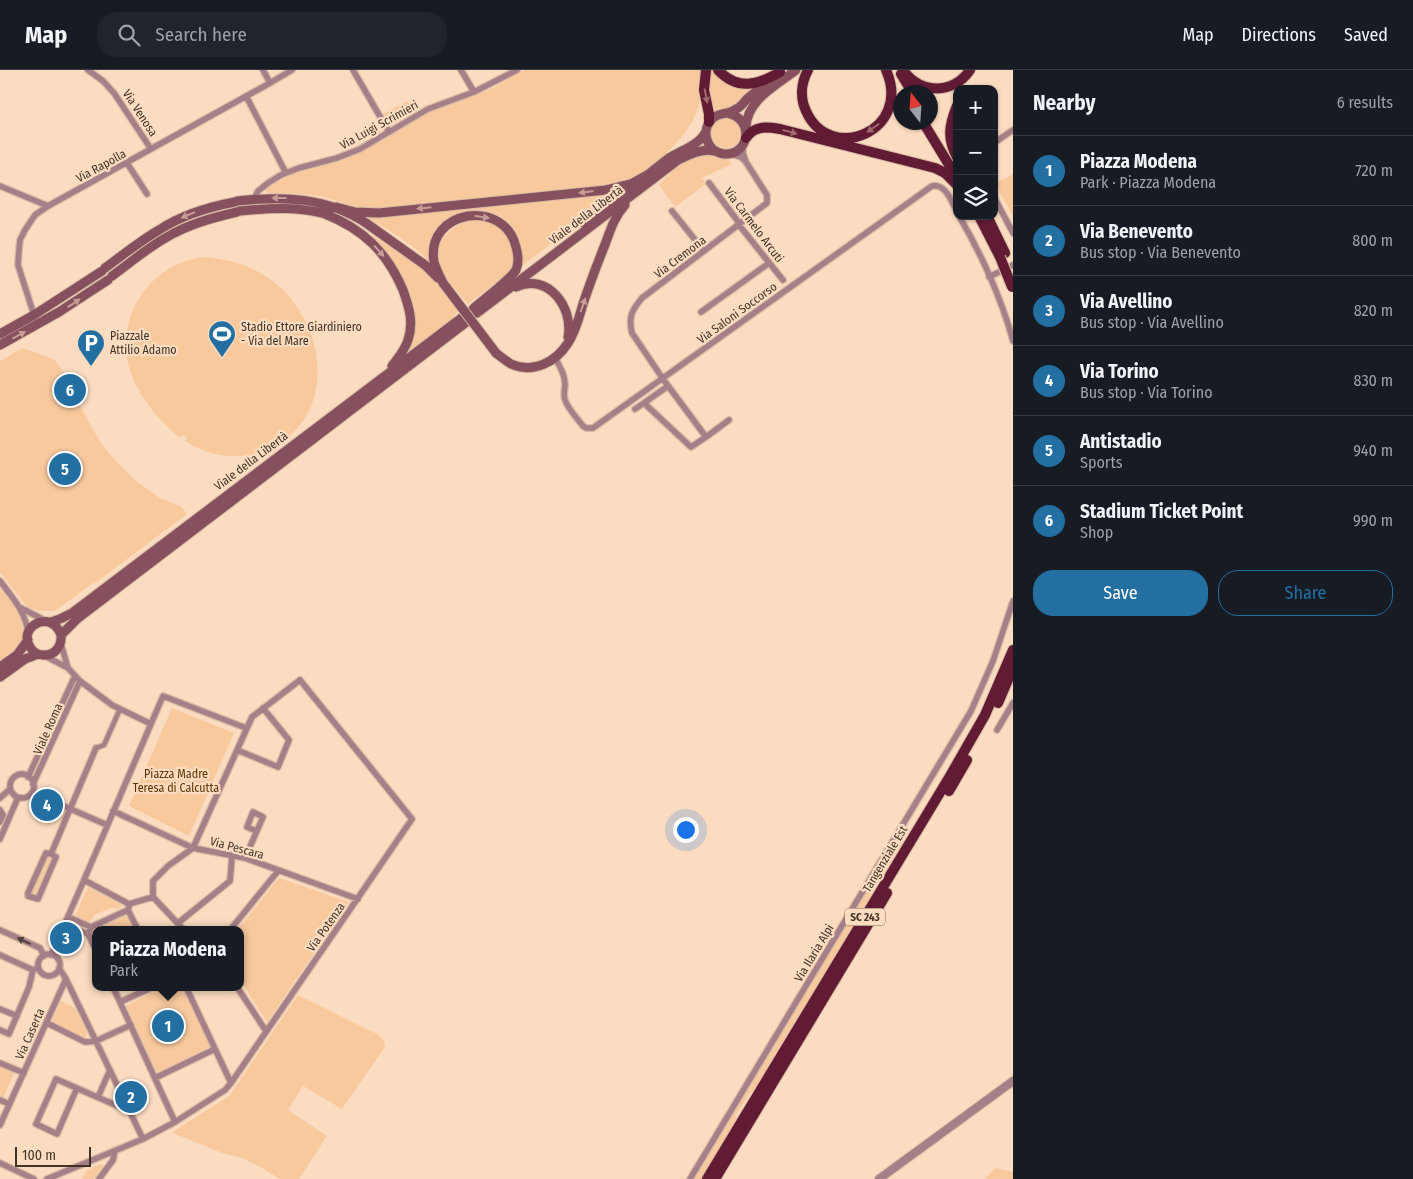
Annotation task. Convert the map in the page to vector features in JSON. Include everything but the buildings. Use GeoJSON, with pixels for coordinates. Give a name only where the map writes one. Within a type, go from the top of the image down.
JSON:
{"type":"FeatureCollection","features":[{"type":"Feature","properties":{"kind":"highway"},"geometry":{"type":"LineString","coordinates":[[706,70],[704,90],[709,109],[709,122]]}},
{"type":"Feature","properties":{"kind":"highway"},"geometry":{"type":"LineString","coordinates":[[718,70],[732,80],[748,84],[765,81],[781,71]]}},
{"type":"Feature","properties":{"kind":"highway"},"geometry":{"type":"LineString","coordinates":[[808,70],[804,76],[802,86],[803,105],[806,113],[811,122],[826,134],[844,138],[856,137],[870,132],[882,122],[887,114],[892,101],[892,91],[886,70]]}},
{"type":"Feature","properties":{"kind":"highway"},"geometry":{"type":"LineString","coordinates":[[891,70],[901,85]]}},
{"type":"Feature","properties":{"kind":"highway"},"geometry":{"type":"LineString","coordinates":[[899,70],[908,85]]}},
{"type":"Feature","properties":{"kind":"highway"},"geometry":{"type":"LineString","coordinates":[[903,70],[907,76],[919,84],[947,88],[958,83],[971,70]]}},
{"type":"Feature","properties":{"kind":"highway"},"geometry":{"type":"LineString","coordinates":[[965,85],[971,70]]}},
{"type":"Feature","properties":{"kind":"highway"},"geometry":{"type":"LineString","coordinates":[[953,115],[949,138],[953,149]]}},
{"type":"Feature","properties":{"kind":"highway"},"geometry":{"type":"LineString","coordinates":[[745,137],[752,130],[760,128],[780,129],[935,168],[945,173],[953,181]]}},
{"type":"Feature","properties":{"kind":"highway"},"geometry":{"type":"LineString","coordinates":[[928,130],[955,175]]}},
{"type":"Feature","properties":{"kind":"highway"},"geometry":{"type":"LineString","coordinates":[[935,130],[953,159]]}},
{"type":"Feature","properties":{"kind":"highway"},"geometry":{"type":"LineString","coordinates":[[981,220],[1013,272]]}},
{"type":"Feature","properties":{"kind":"highway"},"geometry":{"type":"LineString","coordinates":[[989,220],[1003,255],[1012,289]]}},
{"type":"Feature","properties":{"kind":"highway","name":"Tangenziale Est"},"geometry":{"type":"LineString","coordinates":[[707,1179],[985,715],[1013,650]]}},
{"type":"Feature","properties":{"kind":"highway","name":"Tangenziale Est"},"geometry":{"type":"LineString","coordinates":[[715,1179],[957,777],[990,720],[1013,668]]}},
{"type":"Feature","properties":{"kind":"main road"},"geometry":{"type":"LineString","coordinates":[[726,154],[736,151],[745,137],[746,119],[753,105],[769,90],[796,70]]}},
{"type":"Feature","properties":{"kind":"main road"},"geometry":{"type":"LineString","coordinates":[[715,151],[708,143],[705,133],[709,122],[718,115],[739,108],[756,91],[781,71]]}},
{"type":"Feature","properties":{"kind":"main road"},"geometry":{"type":"LineString","coordinates":[[727,113],[733,114],[740,119],[745,137]]}},
{"type":"Feature","properties":{"kind":"main road","name":"Viale della Libertà"},"geometry":{"type":"LineString","coordinates":[[475,311],[649,174],[704,136],[705,133]]}},
{"type":"Feature","properties":{"kind":"main road","name":"Viale della Libertà"},"geometry":{"type":"LineString","coordinates":[[475,311],[678,160],[702,150],[726,154]]}},
{"type":"Feature","properties":{"kind":"main road"},"geometry":{"type":"LineString","coordinates":[[336,207],[356,216],[425,265],[443,284],[496,353],[511,364],[519,367],[536,366],[545,364],[564,350],[576,327],[593,275],[618,212],[667,168]]}},
{"type":"Feature","properties":{"kind":"main road"},"geometry":{"type":"LineString","coordinates":[[0,334],[34,315],[104,270],[141,241],[195,212],[236,202],[278,198],[304,199],[355,212],[380,213],[620,188],[649,174]]}},
{"type":"Feature","properties":{"kind":"main road"},"geometry":{"type":"LineString","coordinates":[[303,209],[304,199]]}},
{"type":"Feature","properties":{"kind":"main road"},"geometry":{"type":"LineString","coordinates":[[236,202],[241,203],[242,206],[242,209],[238,212]]}},
{"type":"Feature","properties":{"kind":"main road"},"geometry":{"type":"LineString","coordinates":[[0,345],[38,324],[110,278],[149,249],[181,230],[202,221],[238,212],[266,208],[303,209],[325,214],[368,229],[387,239]]}},
{"type":"Feature","properties":{"kind":"main road"},"geometry":{"type":"LineString","coordinates":[[325,214],[353,227],[382,253],[392,267],[407,300],[411,320],[408,340],[400,355],[380,379]]}},
{"type":"Feature","properties":{"kind":"main road"},"geometry":{"type":"LineString","coordinates":[[443,284],[434,262],[434,254],[437,239],[448,224],[466,216],[480,215],[494,219],[504,226],[513,236],[518,252],[517,267],[512,276],[475,311]]}},
{"type":"Feature","properties":{"kind":"main road"},"geometry":{"type":"LineString","coordinates":[[104,270],[101,275],[103,278],[110,278]]}},
{"type":"Feature","properties":{"kind":"main road"},"geometry":{"type":"LineString","coordinates":[[475,311],[522,284],[534,284],[549,289],[561,300],[569,319],[569,332],[564,350]]}},
{"type":"Feature","properties":{"kind":"main road"},"geometry":{"type":"LineString","coordinates":[[34,315],[38,324]]}},
{"type":"Feature","properties":{"kind":"main road","name":"Viale della Libertà"},"geometry":{"type":"LineString","coordinates":[[0,667],[17,655],[34,624],[60,620],[72,614],[380,379],[466,318],[84,613],[66,628],[54,652],[20,662],[0,677]]}},
{"type":"Feature","properties":{"kind":"main road"},"geometry":{"type":"LineString","coordinates":[[48,622],[59,630],[61,639]]}},
{"type":"Feature","properties":{"kind":"main road"},"geometry":{"type":"LineString","coordinates":[[28,637],[31,649],[41,655]]}},
{"type":"Feature","properties":{"kind":"street","name":"Via Venosa"},"geometry":{"type":"LineString","coordinates":[[88,70],[103,81],[114,93],[151,149]]}},
{"type":"Feature","properties":{"kind":"street"},"geometry":{"type":"LineString","coordinates":[[263,70],[270,83]]}},
{"type":"Feature","properties":{"kind":"street","name":"Via Rapolla"},"geometry":{"type":"LineString","coordinates":[[34,315],[18,265],[18,250],[20,240],[35,215],[292,70]]}},
{"type":"Feature","properties":{"kind":"street"},"geometry":{"type":"LineString","coordinates":[[353,70],[389,132]]}},
{"type":"Feature","properties":{"kind":"street"},"geometry":{"type":"LineString","coordinates":[[461,70],[474,92]]}},
{"type":"Feature","properties":{"kind":"street","name":"Via Luigi Scrimieri"},"geometry":{"type":"LineString","coordinates":[[254,199],[258,191],[286,173],[360,149],[428,109],[474,92],[517,70]]}},
{"type":"Feature","properties":{"kind":"street"},"geometry":{"type":"LineString","coordinates":[[246,96],[286,173]]}},
{"type":"Feature","properties":{"kind":"street"},"geometry":{"type":"LineString","coordinates":[[998,140],[1013,130]]}},
{"type":"Feature","properties":{"kind":"street","name":"Via Cremona"},"geometry":{"type":"LineString","coordinates":[[706,437],[632,333],[631,316],[634,308],[642,298],[767,203],[767,195],[746,162],[743,153],[745,137]]}},
{"type":"Feature","properties":{"kind":"street"},"geometry":{"type":"LineString","coordinates":[[726,154],[737,155],[746,162]]}},
{"type":"Feature","properties":{"kind":"street"},"geometry":{"type":"LineString","coordinates":[[127,163],[148,194]]}},
{"type":"Feature","properties":{"kind":"street","name":"Via Carmelo Arcuti"},"geometry":{"type":"LineString","coordinates":[[709,182],[739,225],[783,280]]}},
{"type":"Feature","properties":{"kind":"street"},"geometry":{"type":"LineString","coordinates":[[0,186],[48,206]]}},
{"type":"Feature","properties":{"kind":"street","name":"Via Saloni Soccorso"},"geometry":{"type":"LineString","coordinates":[[555,358],[561,367],[565,382],[565,401],[583,426],[593,428],[932,186],[943,188],[953,205]]}},
{"type":"Feature","properties":{"kind":"street"},"geometry":{"type":"LineString","coordinates":[[998,205],[1013,233]]}},
{"type":"Feature","properties":{"kind":"street"},"geometry":{"type":"LineString","coordinates":[[672,211],[704,251]]}},
{"type":"Feature","properties":{"kind":"street"},"geometry":{"type":"LineString","coordinates":[[962,220],[990,277],[1013,341]]}},
{"type":"Feature","properties":{"kind":"street"},"geometry":{"type":"LineString","coordinates":[[701,312],[769,263]]}},
{"type":"Feature","properties":{"kind":"street"},"geometry":{"type":"LineString","coordinates":[[990,277],[1013,265]]}},
{"type":"Feature","properties":{"kind":"street"},"geometry":{"type":"LineString","coordinates":[[635,409],[668,386]]}},
{"type":"Feature","properties":{"kind":"street"},"geometry":{"type":"LineString","coordinates":[[644,403],[691,447],[729,420]]}},
{"type":"Feature","properties":{"kind":"street"},"geometry":{"type":"LineString","coordinates":[[0,580],[19,606],[25,618],[28,637]]}},
{"type":"Feature","properties":{"kind":"street","name":"Via Ilaria Alpi"},"geometry":{"type":"LineString","coordinates":[[690,1179],[971,711],[993,661],[1013,601]]}},
{"type":"Feature","properties":{"kind":"street"},"geometry":{"type":"LineString","coordinates":[[19,606],[48,622]]}},
{"type":"Feature","properties":{"kind":"street"},"geometry":{"type":"LineString","coordinates":[[61,639],[68,668]]}},
{"type":"Feature","properties":{"kind":"street"},"geometry":{"type":"LineString","coordinates":[[41,655],[68,668],[78,679],[112,705],[152,724]]}},
{"type":"Feature","properties":{"kind":"street","name":"Viale Roma"},"geometry":{"type":"LineString","coordinates":[[28,777],[78,679]]}},
{"type":"Feature","properties":{"kind":"street","name":"Viale Roma"},"geometry":{"type":"LineString","coordinates":[[32,792],[33,784],[78,679]]}},
{"type":"Feature","properties":{"kind":"street","name":"Via Potenza"},"geometry":{"type":"LineString","coordinates":[[47,1179],[143,1139],[175,1122],[225,1090],[412,819],[300,680],[263,708]]}},
{"type":"Feature","properties":{"kind":"street"},"geometry":{"type":"LineString","coordinates":[[0,1030],[9,1034],[39,960],[47,955],[68,917],[164,696],[246,728]]}},
{"type":"Feature","properties":{"kind":"street"},"geometry":{"type":"LineString","coordinates":[[997,730],[1013,703]]}},
{"type":"Feature","properties":{"kind":"street"},"geometry":{"type":"LineString","coordinates":[[181,926],[153,897],[152,881],[168,866],[193,848],[246,728],[252,717],[263,708],[289,740],[278,767],[237,750]]}},
{"type":"Feature","properties":{"kind":"street"},"geometry":{"type":"LineString","coordinates":[[51,854],[96,748],[104,745],[120,709]]}},
{"type":"Feature","properties":{"kind":"street"},"geometry":{"type":"LineString","coordinates":[[0,798],[10,789],[11,782],[15,776],[22,774],[28,777],[33,784]]}},
{"type":"Feature","properties":{"kind":"street"},"geometry":{"type":"LineString","coordinates":[[10,789],[16,796],[25,797],[32,792],[107,825]]}},
{"type":"Feature","properties":{"kind":"street"},"geometry":{"type":"LineString","coordinates":[[0,839],[17,800],[16,796]]}},
{"type":"Feature","properties":{"kind":"street"},"geometry":{"type":"LineString","coordinates":[[0,810],[3,815],[0,822]]}},
{"type":"Feature","properties":{"kind":"street","name":"Via Pescara"},"geometry":{"type":"LineString","coordinates":[[113,811],[193,848],[245,858],[358,899]]}},
{"type":"Feature","properties":{"kind":"street"},"geometry":{"type":"LineString","coordinates":[[245,858],[256,832]]}},
{"type":"Feature","properties":{"kind":"street"},"geometry":{"type":"LineString","coordinates":[[46,853],[51,854],[56,857],[38,899],[28,896],[46,853]]}},
{"type":"Feature","properties":{"kind":"street"},"geometry":{"type":"LineString","coordinates":[[178,923],[230,881],[232,856]]}},
{"type":"Feature","properties":{"kind":"street"},"geometry":{"type":"LineString","coordinates":[[233,926],[278,871]]}},
{"type":"Feature","properties":{"kind":"street"},"geometry":{"type":"LineString","coordinates":[[84,880],[129,907],[136,926]]}},
{"type":"Feature","properties":{"kind":"street"},"geometry":{"type":"LineString","coordinates":[[93,926],[153,897]]}},
{"type":"Feature","properties":{"kind":"street"},"geometry":{"type":"LineString","coordinates":[[68,917],[91,927],[88,934]]}},
{"type":"Feature","properties":{"kind":"street"},"geometry":{"type":"LineString","coordinates":[[64,924],[88,934],[92,942]]}},
{"type":"Feature","properties":{"kind":"street"},"geometry":{"type":"LineString","coordinates":[[0,930],[40,948],[47,955],[57,958],[59,968],[143,1139]]}},
{"type":"Feature","properties":{"kind":"street"},"geometry":{"type":"LineString","coordinates":[[0,955],[36,969],[48,976],[55,974],[59,968]]}},
{"type":"Feature","properties":{"kind":"street","name":"Via Caserta"},"geometry":{"type":"LineString","coordinates":[[0,1125],[66,979]]}},
{"type":"Feature","properties":{"kind":"street"},"geometry":{"type":"LineString","coordinates":[[115,991],[175,1122]]}},
{"type":"Feature","properties":{"kind":"street"},"geometry":{"type":"LineString","coordinates":[[120,1002],[144,991]]}},
{"type":"Feature","properties":{"kind":"street"},"geometry":{"type":"LineString","coordinates":[[188,991],[231,1083]]}},
{"type":"Feature","properties":{"kind":"street"},"geometry":{"type":"LineString","coordinates":[[240,991],[266,1031]]}},
{"type":"Feature","properties":{"kind":"street"},"geometry":{"type":"LineString","coordinates":[[0,1009],[17,1016]]}},
{"type":"Feature","properties":{"kind":"street"},"geometry":{"type":"LineString","coordinates":[[47,1023],[85,1042],[96,1041],[131,1025]]}},
{"type":"Feature","properties":{"kind":"street"},"geometry":{"type":"LineString","coordinates":[[155,1078],[215,1049]]}},
{"type":"Feature","properties":{"kind":"street"},"geometry":{"type":"LineString","coordinates":[[0,1063],[24,1073]]}},
{"type":"Feature","properties":{"kind":"street"},"geometry":{"type":"LineString","coordinates":[[98,1097],[110,1070]]}},
{"type":"Feature","properties":{"kind":"street"},"geometry":{"type":"LineString","coordinates":[[77,1088],[57,1134],[36,1124],[56,1079],[77,1088],[98,1097],[129,1111]]}},
{"type":"Feature","properties":{"kind":"street"},"geometry":{"type":"LineString","coordinates":[[879,1179],[1013,1081]]}},
{"type":"Feature","properties":{"kind":"street"},"geometry":{"type":"LineString","coordinates":[[0,1100],[9,1104]]}},
{"type":"Feature","properties":{"kind":"street"},"geometry":{"type":"LineString","coordinates":[[99,1179],[113,1160],[115,1151]]}},
{"type":"Feature","properties":{"kind":"street"},"geometry":{"type":"LineString","coordinates":[[0,1163],[34,1179]]}},
{"type":"Feature","properties":{"kind":"green space"},"geometry":{"type":"Polygon","coordinates":[[[524,70],[702,70],[701,96],[694,118],[687,130],[667,153],[643,172],[618,185],[371,209],[317,196],[266,192],[266,188],[305,168],[341,160],[356,154],[379,143],[435,108],[491,89],[524,70]]]}},
{"type":"Feature","properties":{"kind":"green space"},"geometry":{"type":"Polygon","coordinates":[[[709,70],[715,70],[760,85],[734,109],[722,109],[712,112],[709,98],[709,70]]]}},
{"type":"Feature","properties":{"kind":"green space"},"geometry":{"type":"Polygon","coordinates":[[[407,101],[414,112],[390,126],[383,114],[407,101]]]}},
{"type":"Feature","properties":{"kind":"green space"},"geometry":{"type":"Polygon","coordinates":[[[726,118],[732,119],[740,127],[740,139],[732,147],[726,148],[720,147],[712,139],[711,133],[712,127],[720,119],[726,118]]]}},
{"type":"Feature","properties":{"kind":"green space"},"geometry":{"type":"Polygon","coordinates":[[[707,152],[726,158],[732,164],[702,178],[706,184],[675,207],[659,185],[678,165],[707,152]]]}},
{"type":"Feature","properties":{"kind":"green space"},"geometry":{"type":"Polygon","coordinates":[[[1013,174],[1013,217],[998,189],[998,182],[1013,174]]]}},
{"type":"Feature","properties":{"kind":"green space"},"geometry":{"type":"Polygon","coordinates":[[[624,189],[519,268],[522,249],[517,235],[507,222],[494,213],[475,210],[464,212],[445,223],[437,230],[432,240],[429,250],[430,262],[407,242],[364,215],[373,217],[494,205],[624,189]]]}},
{"type":"Feature","properties":{"kind":"green space"},"geometry":{"type":"Polygon","coordinates":[[[472,220],[491,222],[502,229],[508,236],[515,255],[512,270],[468,304],[443,273],[439,264],[439,255],[440,246],[448,233],[455,227],[472,220]]]}},
{"type":"Feature","properties":{"kind":"green space"},"geometry":{"type":"Polygon","coordinates":[[[362,231],[397,250],[421,267],[445,291],[459,310],[450,320],[401,359],[410,346],[410,300],[362,231]]]}},
{"type":"Feature","properties":{"kind":"green space","name":"Stadio Ettore Giardiniero - Via del Mare"},"geometry":{"type":"Polygon","coordinates":[[[204,257],[240,264],[263,274],[273,281],[291,299],[305,319],[313,341],[317,364],[316,387],[310,408],[299,427],[281,442],[258,453],[239,456],[220,455],[193,446],[185,441],[187,438],[183,435],[180,438],[148,405],[131,374],[126,344],[128,325],[134,308],[143,293],[155,279],[169,269],[186,261],[204,257]]]}},
{"type":"Feature","properties":{"kind":"green space"},"geometry":{"type":"Polygon","coordinates":[[[22,348],[54,359],[71,382],[78,402],[104,447],[137,482],[160,498],[182,507],[187,514],[55,611],[39,611],[29,608],[0,572],[0,361],[22,348]]]}},
{"type":"Feature","properties":{"kind":"green space"},"geometry":{"type":"Polygon","coordinates":[[[0,588],[20,618],[23,634],[21,642],[15,650],[0,663],[0,588]]]}},
{"type":"Feature","properties":{"kind":"green space","name":"Piazza Madre Teresa di Calcutta"},"geometry":{"type":"Polygon","coordinates":[[[172,708],[234,733],[189,836],[129,806],[172,708]]]}},
{"type":"Feature","properties":{"kind":"green space"},"geometry":{"type":"Polygon","coordinates":[[[897,841],[902,843],[757,1086],[737,1114],[734,1124],[701,1179],[694,1179],[897,841]]]}},
{"type":"Feature","properties":{"kind":"green space"},"geometry":{"type":"Polygon","coordinates":[[[48,855],[53,858],[38,896],[30,894],[48,855]]]}},
{"type":"Feature","properties":{"kind":"green space"},"geometry":{"type":"Polygon","coordinates":[[[279,878],[349,902],[267,1022],[244,986],[244,926],[240,926],[279,878]]]}},
{"type":"Feature","properties":{"kind":"green space"},"geometry":{"type":"Polygon","coordinates":[[[88,887],[122,906],[117,909],[113,907],[94,915],[93,919],[88,922],[75,916],[88,887]]]}},
{"type":"Feature","properties":{"kind":"green space"},"geometry":{"type":"Polygon","coordinates":[[[127,915],[132,926],[103,926],[127,915]]]}},
{"type":"Feature","properties":{"kind":"green space"},"geometry":{"type":"Polygon","coordinates":[[[155,991],[185,991],[210,1047],[158,1072],[126,1006],[155,991]]]}},
{"type":"Feature","properties":{"kind":"green space"},"geometry":{"type":"Polygon","coordinates":[[[298,995],[377,1034],[385,1043],[385,1047],[342,1109],[303,1086],[288,1110],[327,1136],[299,1179],[280,1179],[242,1158],[222,1153],[173,1133],[229,1096],[298,995]]]}},
{"type":"Feature","properties":{"kind":"green space"},"geometry":{"type":"Polygon","coordinates":[[[61,1001],[75,1008],[87,1033],[86,1037],[84,1038],[51,1023],[61,1001]]]}},
{"type":"Feature","properties":{"kind":"green space"},"geometry":{"type":"Polygon","coordinates":[[[0,1065],[15,1072],[3,1098],[0,1096],[0,1065]]]}},
{"type":"Feature","properties":{"kind":"green space"},"geometry":{"type":"Polygon","coordinates":[[[100,1164],[103,1167],[94,1179],[82,1179],[87,1170],[100,1164]]]}},
{"type":"Feature","properties":{"kind":"green space"},"geometry":{"type":"Polygon","coordinates":[[[995,1168],[1013,1172],[1013,1179],[985,1179],[995,1168]]]}},
{"type":"Feature","properties":{"kind":"place","name":"Stadio Ettore Giardiniero - Via del Mare"},"geometry":{"type":"Point","coordinates":[222,358]}},
{"type":"Feature","properties":{"kind":"place","name":"Piazzale Attilio Adamo"},"geometry":{"type":"Point","coordinates":[91,367]}},
{"type":"Feature","properties":{"kind":"place","name":"Stadium Ticket Point"},"geometry":{"type":"Point","coordinates":[70,390]}},
{"type":"Feature","properties":{"kind":"place","name":"Antistadio"},"geometry":{"type":"Point","coordinates":[65,469]}},
{"type":"Feature","properties":{"kind":"place","name":"Via Torino"},"geometry":{"type":"Point","coordinates":[47,805]}},
{"type":"Feature","properties":{"kind":"place","name":"Via Avellino"},"geometry":{"type":"Point","coordinates":[66,938]}},
{"type":"Feature","properties":{"kind":"place","name":"Piazza Modena"},"geometry":{"type":"Point","coordinates":[168,1026]}},
{"type":"Feature","properties":{"kind":"place","name":"Via Benevento"},"geometry":{"type":"Point","coordinates":[131,1097]}}]}
